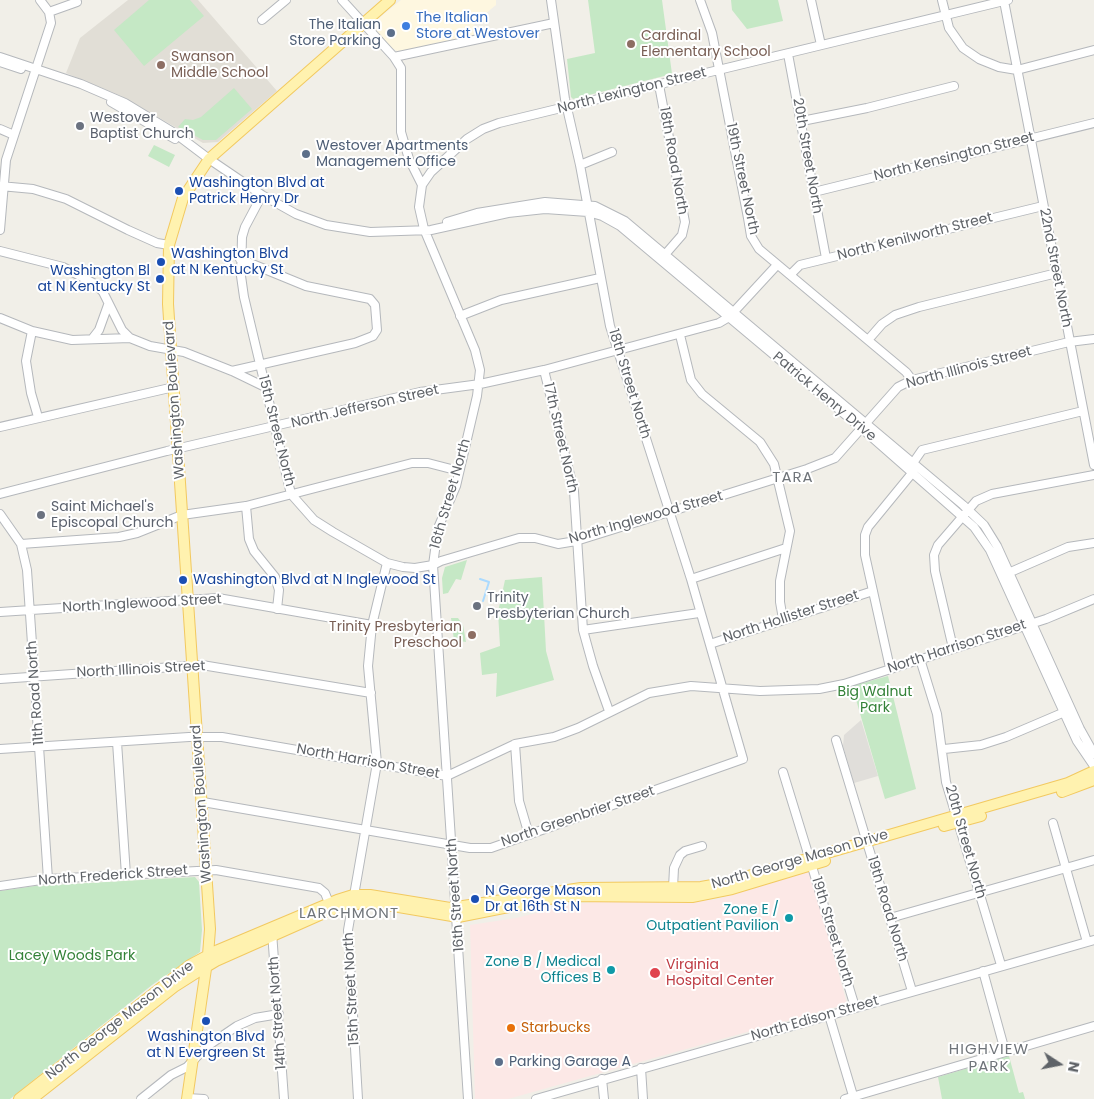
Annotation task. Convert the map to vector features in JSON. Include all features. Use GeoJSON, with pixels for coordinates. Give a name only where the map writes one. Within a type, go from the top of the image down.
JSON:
{"type":"FeatureCollection","features":[{"type":"Feature","properties":{"kind":"main road","name":"Washington Boulevard"},"geometry":{"type":"LineString","coordinates":[[187,1098],[208,955],[207,870],[167,275],[169,245],[183,198],[209,159],[390,0]]}},
{"type":"Feature","properties":{"kind":"main road","name":"North George Mason Drive"},"geometry":{"type":"LineString","coordinates":[[458,912],[568,889],[701,887],[724,883],[868,845],[958,818],[1068,783],[1094,771]]}},
{"type":"Feature","properties":{"kind":"main road","name":"North George Mason Drive"},"geometry":{"type":"LineString","coordinates":[[958,818],[1094,780]]}},
{"type":"Feature","properties":{"kind":"main road","name":"North George Mason Drive"},"geometry":{"type":"LineString","coordinates":[[19,1099],[172,978],[208,955],[272,931],[330,906],[353,899],[370,895],[458,912],[564,896],[692,897],[709,895],[810,861]]}},
{"type":"Feature","properties":{"kind":"main road","name":"North George Mason Drive"},"geometry":{"type":"LineString","coordinates":[[32,1099],[174,987],[207,966],[272,931]]}},
{"type":"Feature","properties":{"kind":"main road"},"geometry":{"type":"LineString","coordinates":[[174,987],[185,983],[196,987],[200,1008]]}},
{"type":"Feature","properties":{"kind":"street"},"geometry":{"type":"LineString","coordinates":[[0,230],[2,186],[6,160],[50,23],[49,12],[40,0]]}},
{"type":"Feature","properties":{"kind":"street"},"geometry":{"type":"LineString","coordinates":[[262,20],[286,0]]}},
{"type":"Feature","properties":{"kind":"street"},"geometry":{"type":"LineString","coordinates":[[342,0],[394,57],[401,68],[401,132],[409,159],[422,185]]}},
{"type":"Feature","properties":{"kind":"street","name":"18th Street North"},"geometry":{"type":"LineString","coordinates":[[551,0],[567,107],[580,164],[600,278],[619,350],[691,579],[699,613],[723,687],[743,759]]}},
{"type":"Feature","properties":{"kind":"street","name":"19th Street North"},"geometry":{"type":"LineString","coordinates":[[700,0],[712,33],[752,236],[759,249],[868,340],[912,380]]}},
{"type":"Feature","properties":{"kind":"street"},"geometry":{"type":"LineString","coordinates":[[811,0],[821,45]]}},
{"type":"Feature","properties":{"kind":"street"},"geometry":{"type":"LineString","coordinates":[[942,0],[945,15],[955,38],[970,54],[999,67],[1018,70],[1094,50]]}},
{"type":"Feature","properties":{"kind":"street","name":"North Lexington Street"},"geometry":{"type":"LineString","coordinates":[[422,185],[431,172],[452,151],[483,129],[1006,1]]}},
{"type":"Feature","properties":{"kind":"street","name":"22nd Street North"},"geometry":{"type":"LineString","coordinates":[[1006,1],[1030,138],[1058,273],[1069,342],[1094,465]]}},
{"type":"Feature","properties":{"kind":"street"},"geometry":{"type":"LineString","coordinates":[[49,12],[77,2]]}},
{"type":"Feature","properties":{"kind":"street"},"geometry":{"type":"LineString","coordinates":[[394,57],[554,23]]}},
{"type":"Feature","properties":{"kind":"street","name":"20th Street North"},"geometry":{"type":"LineString","coordinates":[[788,54],[802,120],[826,258]]}},
{"type":"Feature","properties":{"kind":"street","name":"Patrick Henry Drive"},"geometry":{"type":"LineString","coordinates":[[0,57],[35,71]]}},
{"type":"Feature","properties":{"kind":"street","name":"Patrick Henry Drive"},"geometry":{"type":"LineString","coordinates":[[0,62],[82,84],[124,103],[176,134],[262,195],[296,214],[342,229],[381,233],[424,229],[526,210],[587,208],[620,226],[663,257],[863,426],[913,472],[966,513]]}},
{"type":"Feature","properties":{"kind":"street","name":"18th Road North"},"geometry":{"type":"LineString","coordinates":[[659,85],[685,222],[682,235],[663,257]]}},
{"type":"Feature","properties":{"kind":"street"},"geometry":{"type":"LineString","coordinates":[[802,120],[867,108],[954,86]]}},
{"type":"Feature","properties":{"kind":"street","name":"North Kensington Street"},"geometry":{"type":"LineString","coordinates":[[814,192],[1094,123]]}},
{"type":"Feature","properties":{"kind":"street"},"geometry":{"type":"LineString","coordinates":[[0,130],[14,135]]}},
{"type":"Feature","properties":{"kind":"street"},"geometry":{"type":"LineString","coordinates":[[580,164],[612,152]]}},
{"type":"Feature","properties":{"kind":"street","name":"16th Street North"},"geometry":{"type":"LineString","coordinates":[[422,185],[419,207],[424,229],[478,359],[480,384],[456,486],[438,528],[433,565],[458,912],[468,1099]]}},
{"type":"Feature","properties":{"kind":"street"},"geometry":{"type":"LineString","coordinates":[[2,186],[32,189],[66,199],[156,243],[169,245]]}},
{"type":"Feature","properties":{"kind":"street","name":"15th Street North"},"geometry":{"type":"LineString","coordinates":[[262,195],[245,227],[240,260],[244,297],[292,494],[314,520],[387,563],[372,625],[368,666],[377,763],[348,930],[358,1099]]}},
{"type":"Feature","properties":{"kind":"street","name":"North Kenilworth Street"},"geometry":{"type":"LineString","coordinates":[[790,275],[800,266],[826,258],[1043,206]]}},
{"type":"Feature","properties":{"kind":"street"},"geometry":{"type":"LineString","coordinates":[[0,251],[62,267],[95,284],[103,292],[122,330],[130,338],[150,346],[184,352],[232,371],[265,387]]}},
{"type":"Feature","properties":{"kind":"street"},"geometry":{"type":"LineString","coordinates":[[232,371],[355,343],[373,336],[377,330],[377,313],[375,305],[370,299],[306,286],[240,260]]}},
{"type":"Feature","properties":{"kind":"street"},"geometry":{"type":"LineString","coordinates":[[731,315],[777,265]]}},
{"type":"Feature","properties":{"kind":"street"},"geometry":{"type":"LineString","coordinates":[[868,340],[882,324],[895,315],[919,306],[1058,273]]}},
{"type":"Feature","properties":{"kind":"street"},"geometry":{"type":"LineString","coordinates":[[460,316],[501,300],[570,283],[600,278]]}},
{"type":"Feature","properties":{"kind":"street"},"geometry":{"type":"LineString","coordinates":[[92,339],[99,330],[108,305]]}},
{"type":"Feature","properties":{"kind":"street","name":"North Jefferson Street"},"geometry":{"type":"LineString","coordinates":[[0,494],[178,449],[420,392],[480,384],[544,370],[720,323],[731,315]]}},
{"type":"Feature","properties":{"kind":"street"},"geometry":{"type":"LineString","coordinates":[[0,318],[32,331],[78,341],[130,338]]}},
{"type":"Feature","properties":{"kind":"street"},"geometry":{"type":"LineString","coordinates":[[32,331],[26,361],[31,393],[38,417]]}},
{"type":"Feature","properties":{"kind":"street"},"geometry":{"type":"LineString","coordinates":[[680,334],[691,380],[702,394],[760,442],[770,455],[778,478],[790,530],[780,581],[780,602],[783,619]]}},
{"type":"Feature","properties":{"kind":"street","name":"North Illinois Street"},"geometry":{"type":"LineString","coordinates":[[863,426],[898,387],[912,380],[1069,342],[1094,339]]}},
{"type":"Feature","properties":{"kind":"street","name":"17th Street North"},"geometry":{"type":"LineString","coordinates":[[544,370],[574,491],[583,630],[609,711]]}},
{"type":"Feature","properties":{"kind":"street"},"geometry":{"type":"LineString","coordinates":[[0,427],[174,387]]}},
{"type":"Feature","properties":{"kind":"street"},"geometry":{"type":"LineString","coordinates":[[890,668],[865,555],[864,535],[868,527],[913,472],[913,463],[922,450],[1083,410]]}},
{"type":"Feature","properties":{"kind":"street","name":"Patrick Henry Drive"},"geometry":{"type":"LineString","coordinates":[[863,426],[913,463],[966,513],[983,538],[1006,574],[1067,711],[1081,748],[1094,766]]}},
{"type":"Feature","properties":{"kind":"street","name":"North Inglewood Street"},"geometry":{"type":"LineString","coordinates":[[387,563],[416,568],[433,565],[519,538],[535,538],[558,544],[576,541],[670,513],[835,458],[863,426]]}},
{"type":"Feature","properties":{"kind":"street"},"geometry":{"type":"LineString","coordinates":[[21,544],[119,537],[137,533],[182,515],[246,506],[412,463],[428,463],[459,471]]}},
{"type":"Feature","properties":{"kind":"street"},"geometry":{"type":"LineString","coordinates":[[953,648],[935,571],[934,555],[938,545],[976,501],[992,494],[1094,475]]}},
{"type":"Feature","properties":{"kind":"street"},"geometry":{"type":"LineString","coordinates":[[246,506],[249,539],[254,551],[274,577],[279,590],[277,609]]}},
{"type":"Feature","properties":{"kind":"street","name":"11th Road North"},"geometry":{"type":"LineString","coordinates":[[0,514],[21,544],[27,570],[48,879]]}},
{"type":"Feature","properties":{"kind":"street"},"geometry":{"type":"LineString","coordinates":[[1006,574],[1068,547],[1094,543]]}},
{"type":"Feature","properties":{"kind":"street"},"geometry":{"type":"LineString","coordinates":[[691,579],[786,548]]}},
{"type":"Feature","properties":{"kind":"street","name":"North Hollister Street"},"geometry":{"type":"LineString","coordinates":[[710,644],[873,591]]}},
{"type":"Feature","properties":{"kind":"street","name":"North Inglewood Street"},"geometry":{"type":"LineString","coordinates":[[0,612],[218,598],[372,625]]}},
{"type":"Feature","properties":{"kind":"street","name":"North Harrison Street"},"geometry":{"type":"LineString","coordinates":[[0,749],[222,737],[447,776],[515,744],[554,737],[578,728],[648,693],[691,686],[760,691],[818,689],[844,684],[1068,611],[1094,599]]}},
{"type":"Feature","properties":{"kind":"street"},"geometry":{"type":"LineString","coordinates":[[583,630],[699,613]]}},
{"type":"Feature","properties":{"kind":"street","name":"20th Street North"},"geometry":{"type":"LineString","coordinates":[[920,659],[937,714],[944,749],[946,782],[1001,965]]}},
{"type":"Feature","properties":{"kind":"street","name":"North Illinois Street"},"geometry":{"type":"LineString","coordinates":[[0,680],[193,666],[226,668],[371,693]]}},
{"type":"Feature","properties":{"kind":"street"},"geometry":{"type":"LineString","coordinates":[[944,749],[982,745],[1035,727],[1067,711]]}},
{"type":"Feature","properties":{"kind":"street","name":"Patrick Henry Drive"},"geometry":{"type":"LineString","coordinates":[[1067,711],[1094,754]]}},
{"type":"Feature","properties":{"kind":"street","name":"19th Road North"},"geometry":{"type":"LineString","coordinates":[[836,740],[912,991]]}},
{"type":"Feature","properties":{"kind":"street"},"geometry":{"type":"LineString","coordinates":[[117,742],[126,875]]}},
{"type":"Feature","properties":{"kind":"street"},"geometry":{"type":"LineString","coordinates":[[515,744],[519,801],[528,835]]}},
{"type":"Feature","properties":{"kind":"street","name":"North Greenbrier Street"},"geometry":{"type":"LineString","coordinates":[[203,802],[470,848],[491,848],[743,759]]}},
{"type":"Feature","properties":{"kind":"street","name":"19th Street North"},"geometry":{"type":"LineString","coordinates":[[783,772],[856,1007]]}},
{"type":"Feature","properties":{"kind":"street"},"geometry":{"type":"LineString","coordinates":[[1053,822],[1066,868],[1091,941]]}},
{"type":"Feature","properties":{"kind":"street"},"geometry":{"type":"LineString","coordinates":[[673,888],[674,868],[680,855],[685,851],[702,846]]}},
{"type":"Feature","properties":{"kind":"street"},"geometry":{"type":"LineString","coordinates":[[890,918],[1094,860]]}},
{"type":"Feature","properties":{"kind":"street","name":"North Frederick Street"},"geometry":{"type":"LineString","coordinates":[[0,886],[48,879],[207,870],[316,887],[325,892],[330,906]]}},
{"type":"Feature","properties":{"kind":"street","name":"14th Street North"},"geometry":{"type":"LineString","coordinates":[[272,931],[284,1099]]}},
{"type":"Feature","properties":{"kind":"street","name":"North Edison Street"},"geometry":{"type":"LineString","coordinates":[[536,1099],[1001,965],[1091,941]]}},
{"type":"Feature","properties":{"kind":"street"},"geometry":{"type":"LineString","coordinates":[[984,971],[1005,1051]]}},
{"type":"Feature","properties":{"kind":"street"},"geometry":{"type":"LineString","coordinates":[[141,1099],[171,1075],[192,1063],[206,1047],[237,1026],[255,1018],[279,1014]]}},
{"type":"Feature","properties":{"kind":"street"},"geometry":{"type":"LineString","coordinates":[[830,1015],[854,1098]]}},
{"type":"Feature","properties":{"kind":"street"},"geometry":{"type":"LineString","coordinates":[[845,1099],[854,1098],[1005,1051],[1094,1026]]}},
{"type":"Feature","properties":{"kind":"street"},"geometry":{"type":"LineString","coordinates":[[641,1068],[643,1099]]}},
{"type":"Feature","properties":{"kind":"street"},"geometry":{"type":"LineString","coordinates":[[602,1080],[604,1099]]}},
{"type":"Feature","properties":{"kind":"street"},"geometry":{"type":"LineString","coordinates":[[187,1098],[204,1099]]}},
{"type":"Feature","properties":{"kind":"shaded area","name":"Swanson Middle School"},"geometry":{"type":"Polygon","coordinates":[[[128,0],[198,0],[277,91],[218,142],[203,143],[121,96],[66,73],[80,38],[128,0]]]}},
{"type":"Feature","properties":{"kind":"shaded area"},"geometry":{"type":"Polygon","coordinates":[[[401,0],[496,0],[496,5],[474,23],[476,35],[429,47],[397,51],[389,46],[375,29],[378,19],[401,0]]]}},
{"type":"Feature","properties":{"kind":"shaded area"},"geometry":{"type":"Polygon","coordinates":[[[861,720],[878,776],[854,783],[843,746],[844,735],[861,720]]]}},
{"type":"Feature","properties":{"kind":"shaded area","name":"Virginia Hospital Center"},"geometry":{"type":"Polygon","coordinates":[[[807,872],[812,875],[847,1004],[508,1099],[475,1099],[470,925],[516,918],[570,905],[602,901],[715,900],[807,872]]]}},
{"type":"Feature","properties":{"kind":"green space"},"geometry":{"type":"Polygon","coordinates":[[[149,0],[190,0],[204,16],[144,66],[114,30],[149,0]]]}},
{"type":"Feature","properties":{"kind":"green space","name":"Cardinal Elementary School"},"geometry":{"type":"Polygon","coordinates":[[[588,0],[662,0],[672,74],[573,99],[571,97],[567,59],[595,53],[588,0]]]}},
{"type":"Feature","properties":{"kind":"green space"},"geometry":{"type":"Polygon","coordinates":[[[731,0],[778,0],[783,21],[747,29],[732,10],[731,0]]]}},
{"type":"Feature","properties":{"kind":"green space"},"geometry":{"type":"Polygon","coordinates":[[[234,88],[252,109],[216,140],[203,140],[178,127],[185,119],[193,120],[201,117],[234,88]]]}},
{"type":"Feature","properties":{"kind":"green space"},"geometry":{"type":"Polygon","coordinates":[[[154,145],[175,155],[169,167],[148,156],[154,145]]]}},
{"type":"Feature","properties":{"kind":"green space"},"geometry":{"type":"Polygon","coordinates":[[[467,560],[461,580],[456,579],[448,593],[443,594],[442,578],[445,567],[467,560]]]}},
{"type":"Feature","properties":{"kind":"green space"},"geometry":{"type":"Polygon","coordinates":[[[542,577],[546,651],[554,680],[496,697],[497,673],[482,675],[480,653],[500,646],[498,612],[505,580],[542,577]]]}},
{"type":"Feature","properties":{"kind":"green space"},"geometry":{"type":"Polygon","coordinates":[[[451,618],[458,618],[463,625],[466,642],[454,640],[451,618]]]}},
{"type":"Feature","properties":{"kind":"green space","name":"Big Walnut Park"},"geometry":{"type":"Polygon","coordinates":[[[888,676],[916,789],[885,799],[852,686],[888,676]]]}},
{"type":"Feature","properties":{"kind":"green space","name":"Lacey Woods Park"},"geometry":{"type":"Polygon","coordinates":[[[195,877],[199,882],[202,930],[200,952],[152,985],[10,1099],[0,1099],[0,891],[35,886],[195,877]]]}},
{"type":"Feature","properties":{"kind":"green space"},"geometry":{"type":"Polygon","coordinates":[[[1009,1056],[1019,1093],[1023,1092],[1025,1099],[942,1099],[938,1077],[1009,1056]]]}},
{"type":"Feature","properties":{"kind":"waterway"},"geometry":{"type":"LineString","coordinates":[[480,579],[489,582],[483,601]]}},
{"type":"Feature","properties":{"kind":"place","name":"The Italian Store at Westover"},"geometry":{"type":"Point","coordinates":[406,26]}},
{"type":"Feature","properties":{"kind":"place","name":"The Italian Store Parking"},"geometry":{"type":"Point","coordinates":[391,33]}},
{"type":"Feature","properties":{"kind":"place","name":"Cardinal Elementary School"},"geometry":{"type":"Point","coordinates":[631,44]}},
{"type":"Feature","properties":{"kind":"place","name":"Swanson Middle School"},"geometry":{"type":"Point","coordinates":[161,65]}},
{"type":"Feature","properties":{"kind":"place","name":"Westover Baptist Church"},"geometry":{"type":"Point","coordinates":[80,126]}},
{"type":"Feature","properties":{"kind":"place","name":"Westover Apartments Management Office"},"geometry":{"type":"Point","coordinates":[306,154]}},
{"type":"Feature","properties":{"kind":"place","name":"Washington Blvd at Patrick Henry Dr"},"geometry":{"type":"Point","coordinates":[179,191]}},
{"type":"Feature","properties":{"kind":"place","name":"Washington Blvd at N Kentucky St"},"geometry":{"type":"Point","coordinates":[161,262]}},
{"type":"Feature","properties":{"kind":"place","name":"Washington Bl at N Kentucky St"},"geometry":{"type":"Point","coordinates":[160,279]}},
{"type":"Feature","properties":{"kind":"place","name":"Saint Michael's Episcopal Church"},"geometry":{"type":"Point","coordinates":[41,515]}},
{"type":"Feature","properties":{"kind":"place","name":"Washington Blvd at N Inglewood St"},"geometry":{"type":"Point","coordinates":[183,580]}},
{"type":"Feature","properties":{"kind":"place","name":"Trinity Presbyterian Church"},"geometry":{"type":"Point","coordinates":[477,606]}},
{"type":"Feature","properties":{"kind":"place","name":"Trinity Presbyterian Preschool"},"geometry":{"type":"Point","coordinates":[472,635]}},
{"type":"Feature","properties":{"kind":"place","name":"N George Mason Dr at 16th St N"},"geometry":{"type":"Point","coordinates":[475,899]}},
{"type":"Feature","properties":{"kind":"place","name":"Zone E / Outpatient Pavilion"},"geometry":{"type":"Point","coordinates":[789,918]}},
{"type":"Feature","properties":{"kind":"place","name":"Zone B / Medical Offices B"},"geometry":{"type":"Point","coordinates":[611,970]}},
{"type":"Feature","properties":{"kind":"place","name":"Virginia Hospital Center"},"geometry":{"type":"Point","coordinates":[655,973]}},
{"type":"Feature","properties":{"kind":"place","name":"Washington Blvd at N Evergreen St"},"geometry":{"type":"Point","coordinates":[206,1021]}},
{"type":"Feature","properties":{"kind":"place","name":"Starbucks"},"geometry":{"type":"Point","coordinates":[511,1028]}},
{"type":"Feature","properties":{"kind":"place","name":"Parking Garage A"},"geometry":{"type":"Point","coordinates":[499,1062]}},
{"type":"Feature","properties":{"kind":"district","name":"TARA"},"geometry":{"type":"Point","coordinates":[793,478]}},
{"type":"Feature","properties":{"kind":"district","name":"LARCHMONT"},"geometry":{"type":"Point","coordinates":[349,914]}},
{"type":"Feature","properties":{"kind":"district","name":"HIGHVIEW PARK"},"geometry":{"type":"Point","coordinates":[989,1058]}}]}
